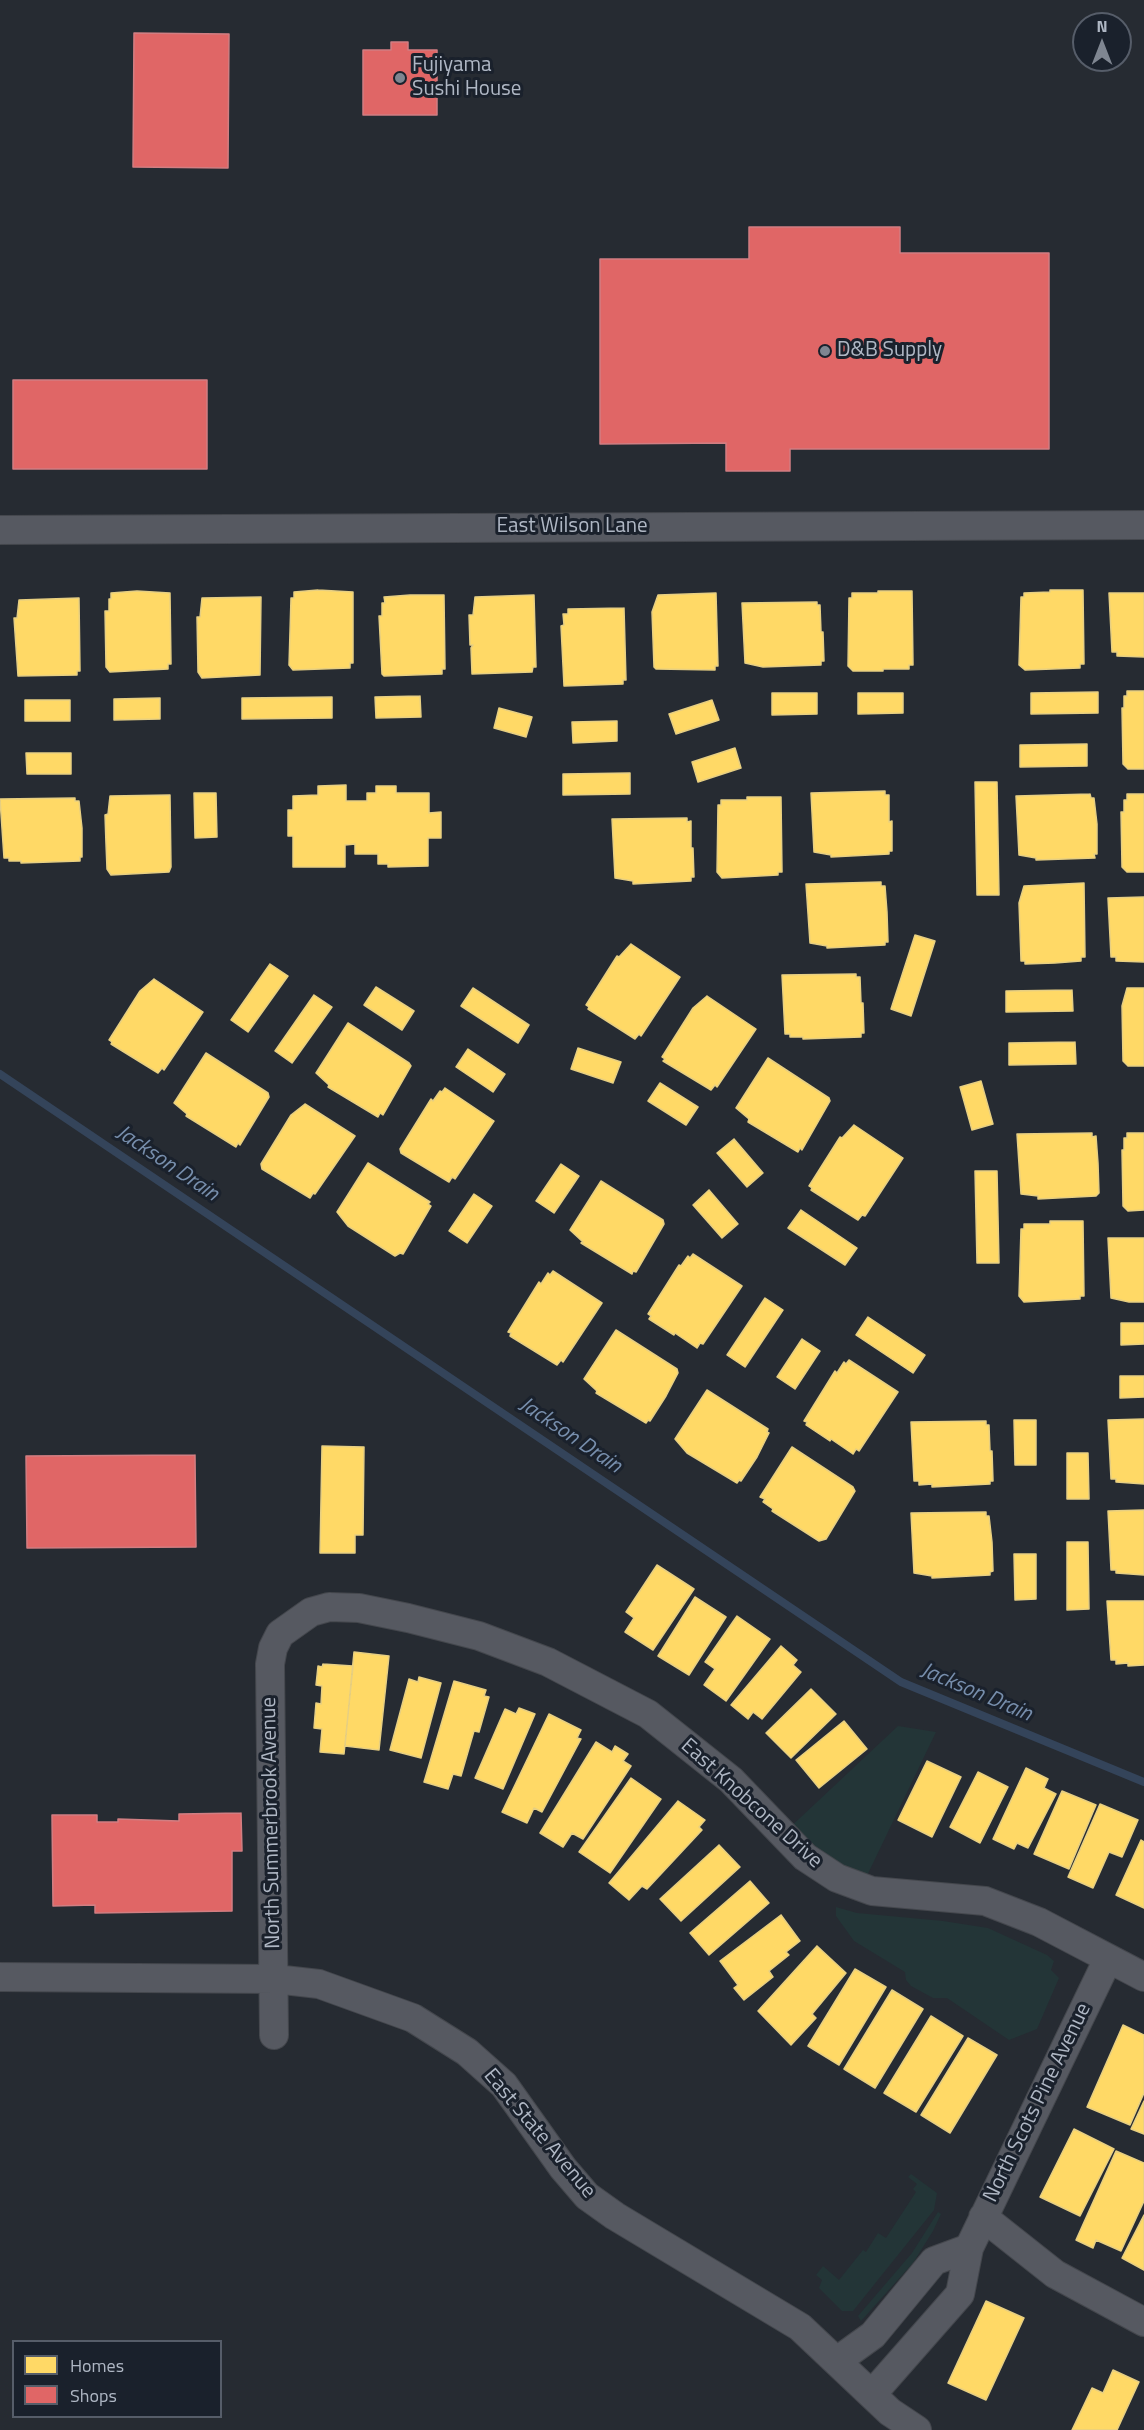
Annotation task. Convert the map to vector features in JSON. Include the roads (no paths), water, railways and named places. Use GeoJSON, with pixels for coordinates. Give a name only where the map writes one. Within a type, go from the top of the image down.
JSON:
{"type":"FeatureCollection","features":[{"type":"Feature","properties":{"kind":"street","name":"East Wilson Lane"},"geometry":{"type":"LineString","coordinates":[[0,530],[1144,525]]}},
{"type":"Feature","properties":{"kind":"street","name":"East Knobcone Drive"},"geometry":{"type":"LineString","coordinates":[[295,1621],[311,1612],[329,1607],[359,1608],[479,1636],[548,1662],[648,1714],[731,1779],[805,1857],[837,1878],[872,1891],[985,1901],[1039,1922],[1144,1977]]}},
{"type":"Feature","properties":{"kind":"street","name":"North Summerbrook Avenue"},"geometry":{"type":"LineString","coordinates":[[274,2035],[270,1664],[273,1648],[280,1634],[295,1621]]}},
{"type":"Feature","properties":{"kind":"street","name":"North Scots Pine Avenue"},"geometry":{"type":"LineString","coordinates":[[873,2393],[960,2294],[969,2248],[1108,1959]]}},
{"type":"Feature","properties":{"kind":"street","name":"East State Avenue"},"geometry":{"type":"LineString","coordinates":[[0,1977],[275,1979],[319,1984],[413,2018],[467,2052],[504,2085],[562,2168],[587,2196],[615,2216],[800,2327],[873,2393],[890,2412],[917,2430]]}},
{"type":"Feature","properties":{"kind":"street"},"geometry":{"type":"LineString","coordinates":[[983,2217],[1055,2274],[1144,2322]]}},
{"type":"Feature","properties":{"kind":"street"},"geometry":{"type":"LineString","coordinates":[[837,2361],[873,2335],[934,2261],[969,2248]]}},
{"type":"Feature","properties":{"kind":"waterway","name":"Jackson Drain"},"geometry":{"type":"LineString","coordinates":[[0,1074],[901,1682],[1144,1782]]}},
{"type":"Feature","properties":{"kind":"place","name":"Fujiyama Sushi House"},"geometry":{"type":"Point","coordinates":[400,78]}},
{"type":"Feature","properties":{"kind":"place","name":"D&B Supply"},"geometry":{"type":"Point","coordinates":[825,351]}}]}
